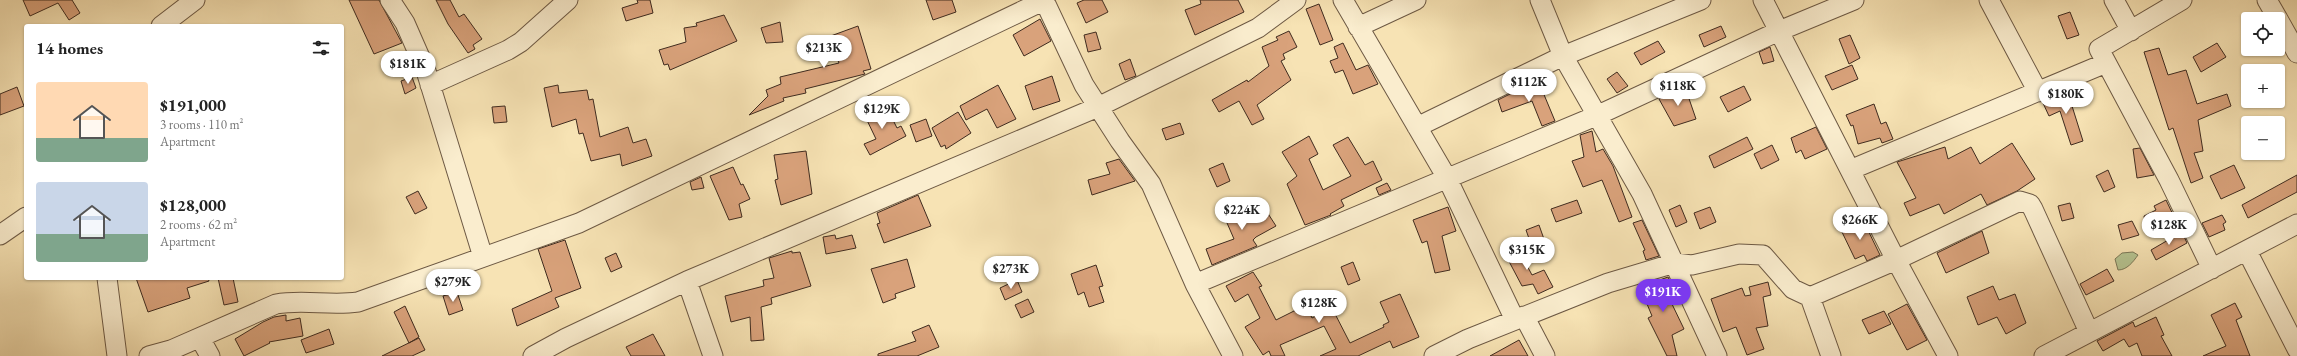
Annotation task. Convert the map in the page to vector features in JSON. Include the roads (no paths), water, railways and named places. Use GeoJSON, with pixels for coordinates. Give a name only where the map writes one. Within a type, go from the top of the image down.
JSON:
{"type":"FeatureCollection","features":[{"type":"Feature","properties":{"kind":"street"},"geometry":{"type":"LineString","coordinates":[[164,24],[195,0]]}},
{"type":"Feature","properties":{"kind":"street"},"geometry":{"type":"LineString","coordinates":[[390,0],[405,23],[430,85],[483,257]]}},
{"type":"Feature","properties":{"kind":"street"},"geometry":{"type":"LineString","coordinates":[[430,85],[508,50],[521,42],[568,0]]}},
{"type":"Feature","properties":{"kind":"street"},"geometry":{"type":"LineString","coordinates":[[149,356],[171,350],[276,304],[290,302],[337,305],[358,302],[579,223],[1044,0],[1084,85],[1120,141],[1151,184],[1195,284],[1233,356]]}},
{"type":"Feature","properties":{"kind":"street"},"geometry":{"type":"LineString","coordinates":[[533,356],[566,338],[686,281],[1098,107],[1258,28],[1296,0]]}},
{"type":"Feature","properties":{"kind":"street"},"geometry":{"type":"LineString","coordinates":[[1343,0],[1447,178],[1519,318],[1544,356]]}},
{"type":"Feature","properties":{"kind":"street"},"geometry":{"type":"LineString","coordinates":[[1358,27],[1416,0]]}},
{"type":"Feature","properties":{"kind":"street"},"geometry":{"type":"LineString","coordinates":[[1540,0],[1563,56],[1596,116],[1611,137],[1642,194],[1717,356]]}},
{"type":"Feature","properties":{"kind":"street"},"geometry":{"type":"LineString","coordinates":[[1417,127],[1563,56],[1701,0]]}},
{"type":"Feature","properties":{"kind":"street"},"geometry":{"type":"LineString","coordinates":[[1763,0],[1896,260],[1948,356]]}},
{"type":"Feature","properties":{"kind":"street"},"geometry":{"type":"LineString","coordinates":[[1195,284],[1596,116],[1779,31],[1854,0]]}},
{"type":"Feature","properties":{"kind":"street"},"geometry":{"type":"LineString","coordinates":[[1989,0],[2038,92]]}},
{"type":"Feature","properties":{"kind":"street"},"geometry":{"type":"LineString","coordinates":[[2114,0],[2131,31]]}},
{"type":"Feature","properties":{"kind":"street"},"geometry":{"type":"LineString","coordinates":[[2182,0],[2099,49],[2169,180],[2212,269]]}},
{"type":"Feature","properties":{"kind":"street"},"geometry":{"type":"LineString","coordinates":[[2267,0],[2274,12]]}},
{"type":"Feature","properties":{"kind":"street"},"geometry":{"type":"LineString","coordinates":[[2285,32],[2297,53]]}},
{"type":"Feature","properties":{"kind":"street"},"geometry":{"type":"LineString","coordinates":[[1850,170],[2106,63]]}},
{"type":"Feature","properties":{"kind":"street"},"geometry":{"type":"LineString","coordinates":[[1810,297],[1896,260],[2015,203],[2026,202],[2033,209],[2089,332]]}},
{"type":"Feature","properties":{"kind":"street"},"geometry":{"type":"LineString","coordinates":[[0,235],[24,218]]}},
{"type":"Feature","properties":{"kind":"street"},"geometry":{"type":"LineString","coordinates":[[2044,356],[2297,224]]}},
{"type":"Feature","properties":{"kind":"street"},"geometry":{"type":"LineString","coordinates":[[2247,251],[2297,349]]}},
{"type":"Feature","properties":{"kind":"street"},"geometry":{"type":"LineString","coordinates":[[1434,356],[1519,318],[1608,283],[1675,263],[1692,265],[1739,254],[1763,255],[1793,289],[1810,297],[1831,356]]}},
{"type":"Feature","properties":{"kind":"street"},"geometry":{"type":"LineString","coordinates":[[107,280],[117,356]]}},
{"type":"Feature","properties":{"kind":"street"},"geometry":{"type":"LineString","coordinates":[[686,281],[713,356]]}},
{"type":"Feature","properties":{"kind":"street"},"geometry":{"type":"LineString","coordinates":[[200,338],[210,356]]}}]}
